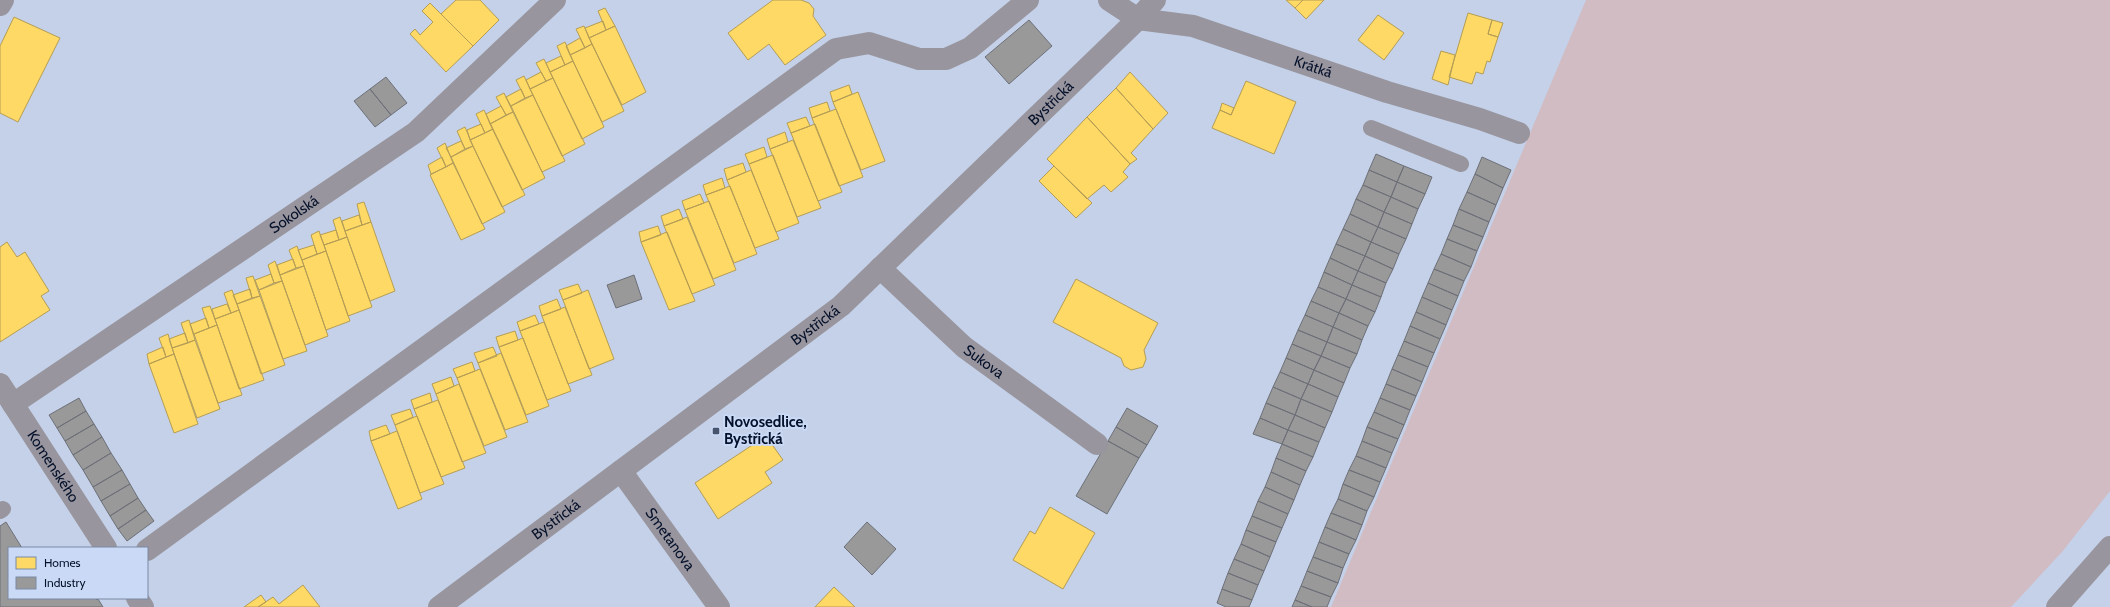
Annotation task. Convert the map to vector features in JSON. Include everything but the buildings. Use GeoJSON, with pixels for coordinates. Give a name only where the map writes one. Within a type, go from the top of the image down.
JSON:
{"type":"FeatureCollection","features":[{"type":"Feature","properties":{"kind":"street"},"geometry":{"type":"LineString","coordinates":[[0,5],[3,0]]}},
{"type":"Feature","properties":{"kind":"street","name":"Sokolská"},"geometry":{"type":"LineString","coordinates":[[13,404],[416,132],[555,0]]}},
{"type":"Feature","properties":{"kind":"street"},"geometry":{"type":"LineString","coordinates":[[148,549],[836,49],[869,43],[919,59],[946,59],[970,48],[1028,0]]}},
{"type":"Feature","properties":{"kind":"street","name":"Krátká"},"geometry":{"type":"LineString","coordinates":[[1109,0],[1138,19],[1193,26],[1387,92],[1480,119],[1519,133]]}},
{"type":"Feature","properties":{"kind":"street","name":"Bystřická"},"geometry":{"type":"LineString","coordinates":[[439,607],[841,306],[1138,19],[1155,0]]}},
{"type":"Feature","properties":{"kind":"street","name":"Sukova"},"geometry":{"type":"LineString","coordinates":[[880,268],[964,347],[1097,444]]}},
{"type":"Feature","properties":{"kind":"street","name":"Komenského"},"geometry":{"type":"LineString","coordinates":[[0,384],[105,547]]}},
{"type":"Feature","properties":{"kind":"street","name":"Smetanova"},"geometry":{"type":"LineString","coordinates":[[621,471],[719,607]]}},
{"type":"Feature","properties":{"kind":"street"},"geometry":{"type":"LineString","coordinates":[[2057,607],[2110,547]]}},
{"type":"Feature","properties":{"kind":"lane"},"geometry":{"type":"LineString","coordinates":[[1371,128],[1461,164]]}},
{"type":"Feature","properties":{"kind":"shaded area"},"geometry":{"type":"Polygon","coordinates":[[[1586,0],[2110,0],[2110,491],[2062,552],[2011,607],[1331,607],[1586,0]]]}},
{"type":"Feature","properties":{"kind":"place","name":"Novosedlice, Bystřická"},"geometry":{"type":"Point","coordinates":[716,431]}}]}
